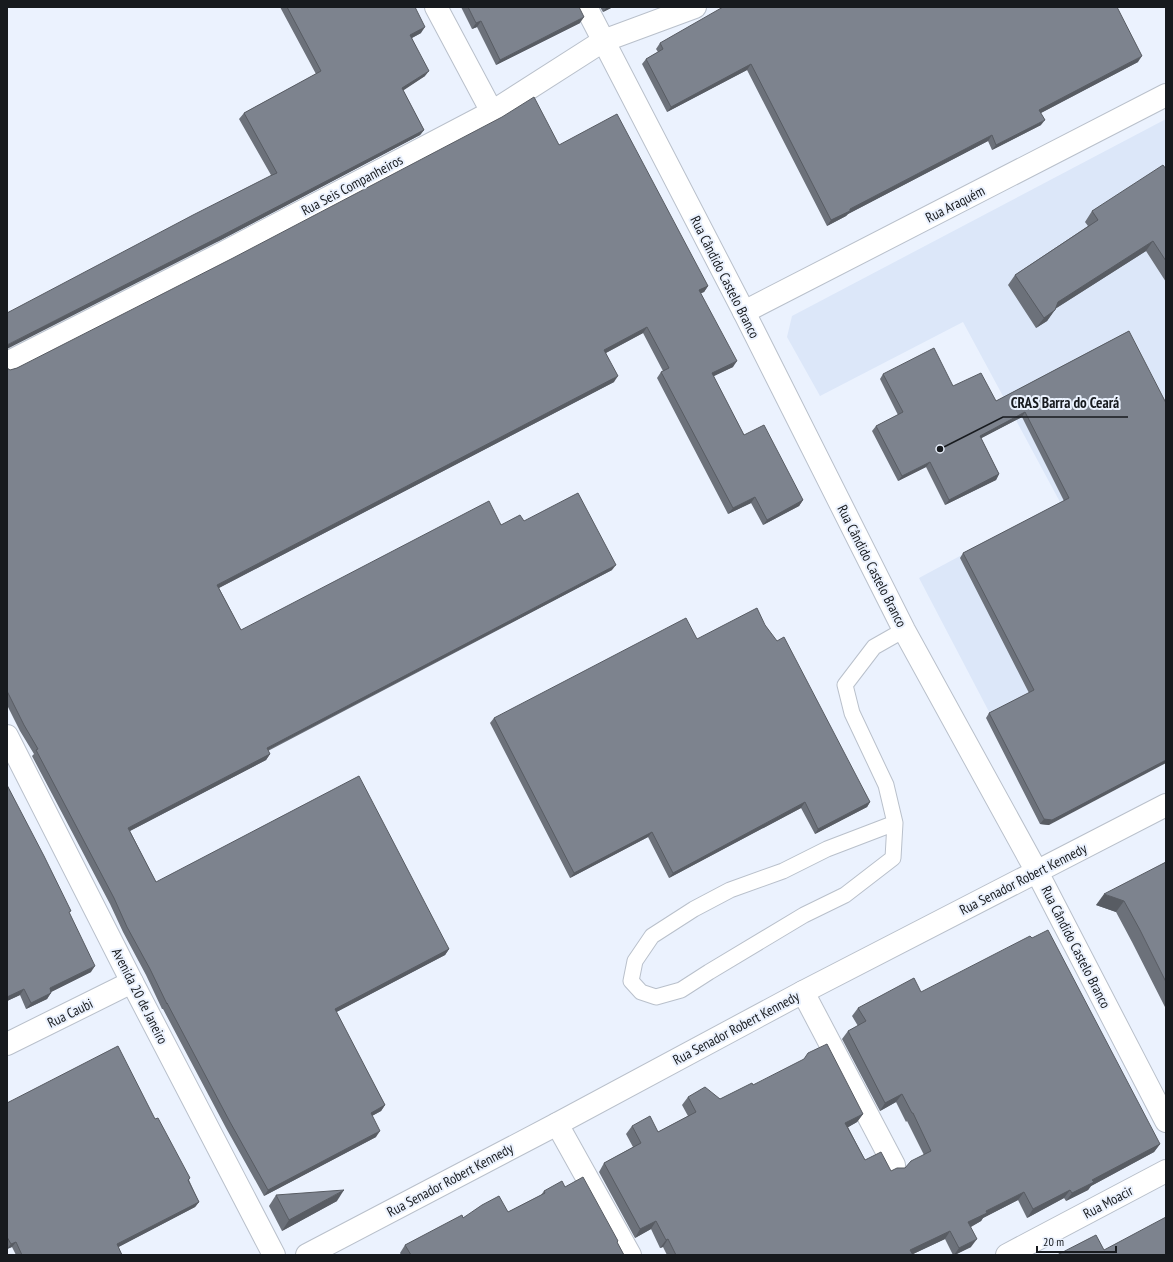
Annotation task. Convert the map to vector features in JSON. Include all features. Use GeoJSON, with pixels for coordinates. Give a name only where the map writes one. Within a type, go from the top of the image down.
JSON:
{"type":"FeatureCollection","features":[{"type":"Feature","properties":{"kind":"street"},"geometry":{"type":"LineString","coordinates":[[436,7],[492,112]]}},
{"type":"Feature","properties":{"kind":"street","name":"Rua Cândido Castelo Branco"},"geometry":{"type":"LineString","coordinates":[[586,7],[744,312],[904,630],[1037,872],[1166,1121]]}},
{"type":"Feature","properties":{"kind":"street","name":"Rua Seis Companheiros"},"geometry":{"type":"LineString","coordinates":[[7,363],[216,257],[492,112],[603,41],[695,7]]}},
{"type":"Feature","properties":{"kind":"street","name":"Rua Araquém"},"geometry":{"type":"LineString","coordinates":[[744,312],[1166,95]]}},
{"type":"Feature","properties":{"kind":"street","name":"Avenida 20 de Janeiro"},"geometry":{"type":"LineString","coordinates":[[7,736],[132,982],[274,1255]]}},
{"type":"Feature","properties":{"kind":"street","name":"Rua Senador Robert Kennedy"},"geometry":{"type":"LineString","coordinates":[[321,1252],[803,992],[1166,805]]}},
{"type":"Feature","properties":{"kind":"street","name":"Rua Caubi"},"geometry":{"type":"LineString","coordinates":[[7,1044],[132,982]]}},
{"type":"Feature","properties":{"kind":"street"},"geometry":{"type":"LineString","coordinates":[[803,992],[894,1165]]}},
{"type":"Feature","properties":{"kind":"street"},"geometry":{"type":"LineString","coordinates":[[557,1124],[630,1255]]}},
{"type":"Feature","properties":{"kind":"street","name":"Rua Moacir"},"geometry":{"type":"LineString","coordinates":[[1007,1255],[1166,1171]]}},
{"type":"Feature","properties":{"kind":"lane"},"geometry":{"type":"LineString","coordinates":[[895,823],[827,849],[782,871],[730,890],[694,909],[652,936],[635,961],[631,981],[641,992],[656,996],[681,990],[804,916],[845,895],[893,858],[895,823],[886,785],[852,712],[845,685],[874,647],[904,630]]}},
{"type":"Feature","properties":{"kind":"shaded area"},"geometry":{"type":"Polygon","coordinates":[[[1166,119],[1166,762],[1042,813],[919,578],[1060,502],[963,322],[820,396],[787,337],[792,316],[1166,119]]]}},
{"type":"Feature","properties":{"kind":"building"},"geometry":{"type":"Polygon","coordinates":[[[287,7],[415,7],[425,27],[410,35],[429,71],[402,88],[424,130],[7,345],[7,313],[193,215],[277,173],[244,113],[321,71],[287,7]]]}},
{"type":"Feature","properties":{"kind":"building"},"geometry":{"type":"Polygon","coordinates":[[[468,7],[579,7],[584,17],[500,60],[481,21],[476,23],[468,7]]]}},
{"type":"Feature","properties":{"kind":"building"},"geometry":{"type":"Polygon","coordinates":[[[723,7],[1117,7],[1142,56],[1039,110],[1045,120],[996,145],[992,135],[831,220],[751,64],[671,107],[646,59],[663,49],[660,43],[723,7]]]}},
{"type":"Feature","properties":{"kind":"building"},"geometry":{"type":"Polygon","coordinates":[[[534,97],[559,145],[617,114],[708,286],[699,290],[737,361],[712,373],[744,435],[764,425],[803,500],[767,520],[755,497],[733,508],[661,372],[669,368],[647,327],[604,350],[618,376],[217,585],[241,630],[489,501],[501,525],[520,515],[524,521],[578,493],[616,565],[267,748],[270,754],[128,828],[156,882],[359,776],[449,949],[335,1009],[385,1105],[371,1113],[380,1131],[268,1190],[167,1004],[127,927],[114,898],[36,750],[38,749],[7,691],[7,368],[10,370],[17,368],[233,258],[502,117],[534,97]]]}},
{"type":"Feature","properties":{"kind":"building"},"geometry":{"type":"Polygon","coordinates":[[[1163,165],[1166,169],[1166,261],[1153,241],[1058,302],[1055,310],[1044,318],[1015,275],[1098,220],[1092,211],[1163,165]]]}},
{"type":"Feature","properties":{"kind":"building"},"geometry":{"type":"Polygon","coordinates":[[[1129,331],[1166,403],[1166,760],[1052,820],[1044,819],[989,713],[1034,690],[963,553],[1069,498],[1025,412],[980,436],[999,474],[949,500],[930,462],[902,476],[876,426],[903,412],[883,374],[934,348],[953,386],[981,373],[996,401],[1129,331]]]}},
{"type":"Feature","properties":{"kind":"building"},"geometry":{"type":"Polygon","coordinates":[[[757,608],[765,625],[777,641],[784,637],[870,802],[818,829],[805,802],[673,873],[652,832],[574,873],[494,718],[686,618],[697,639],[757,608]]]}},
{"type":"Feature","properties":{"kind":"building"},"geometry":{"type":"Polygon","coordinates":[[[7,785],[71,911],[69,912],[95,966],[50,988],[51,993],[31,1003],[24,989],[7,997],[7,785]]]}},
{"type":"Feature","properties":{"kind":"building"},"geometry":{"type":"Polygon","coordinates":[[[1166,862],[1166,982],[1124,901],[1104,894],[1166,862]]]}},
{"type":"Feature","properties":{"kind":"building"},"geometry":{"type":"Polygon","coordinates":[[[1048,930],[1160,1144],[1092,1180],[1094,1182],[1072,1193],[1070,1190],[1033,1209],[1024,1192],[986,1211],[987,1213],[968,1222],[977,1239],[959,1248],[950,1231],[910,1250],[913,1255],[676,1255],[668,1239],[666,1240],[656,1221],[640,1229],[604,1163],[641,1143],[632,1126],[650,1116],[658,1132],[696,1112],[688,1097],[705,1087],[720,1099],[752,1083],[753,1085],[804,1059],[808,1053],[827,1044],[863,1114],[845,1123],[865,1160],[881,1152],[891,1171],[897,1168],[905,1168],[911,1161],[931,1151],[902,1094],[885,1103],[848,1031],[866,1021],[858,1008],[914,978],[921,992],[1030,936],[1032,938],[1048,930]]]}},
{"type":"Feature","properties":{"kind":"building"},"geometry":{"type":"Polygon","coordinates":[[[118,1046],[155,1119],[158,1118],[190,1178],[188,1180],[199,1202],[117,1244],[122,1255],[22,1255],[16,1242],[11,1244],[7,1237],[7,1103],[118,1046]]]}},
{"type":"Feature","properties":{"kind":"building"},"geometry":{"type":"Polygon","coordinates":[[[583,1177],[618,1241],[617,1242],[624,1255],[411,1255],[405,1245],[462,1215],[463,1218],[499,1196],[508,1212],[545,1193],[544,1191],[562,1181],[565,1187],[583,1177]]]}},
{"type":"Feature","properties":{"kind":"building"},"geometry":{"type":"Polygon","coordinates":[[[344,1190],[289,1220],[276,1195],[344,1190]]]}},
{"type":"Feature","properties":{"kind":"building"},"geometry":{"type":"Polygon","coordinates":[[[1166,1217],[1166,1255],[1057,1255],[1096,1235],[1104,1250],[1166,1217]]]}},
{"type":"Feature","properties":{"kind":"place","name":"CRAS Barra do Ceará"},"geometry":{"type":"Point","coordinates":[940,449]}}]}
